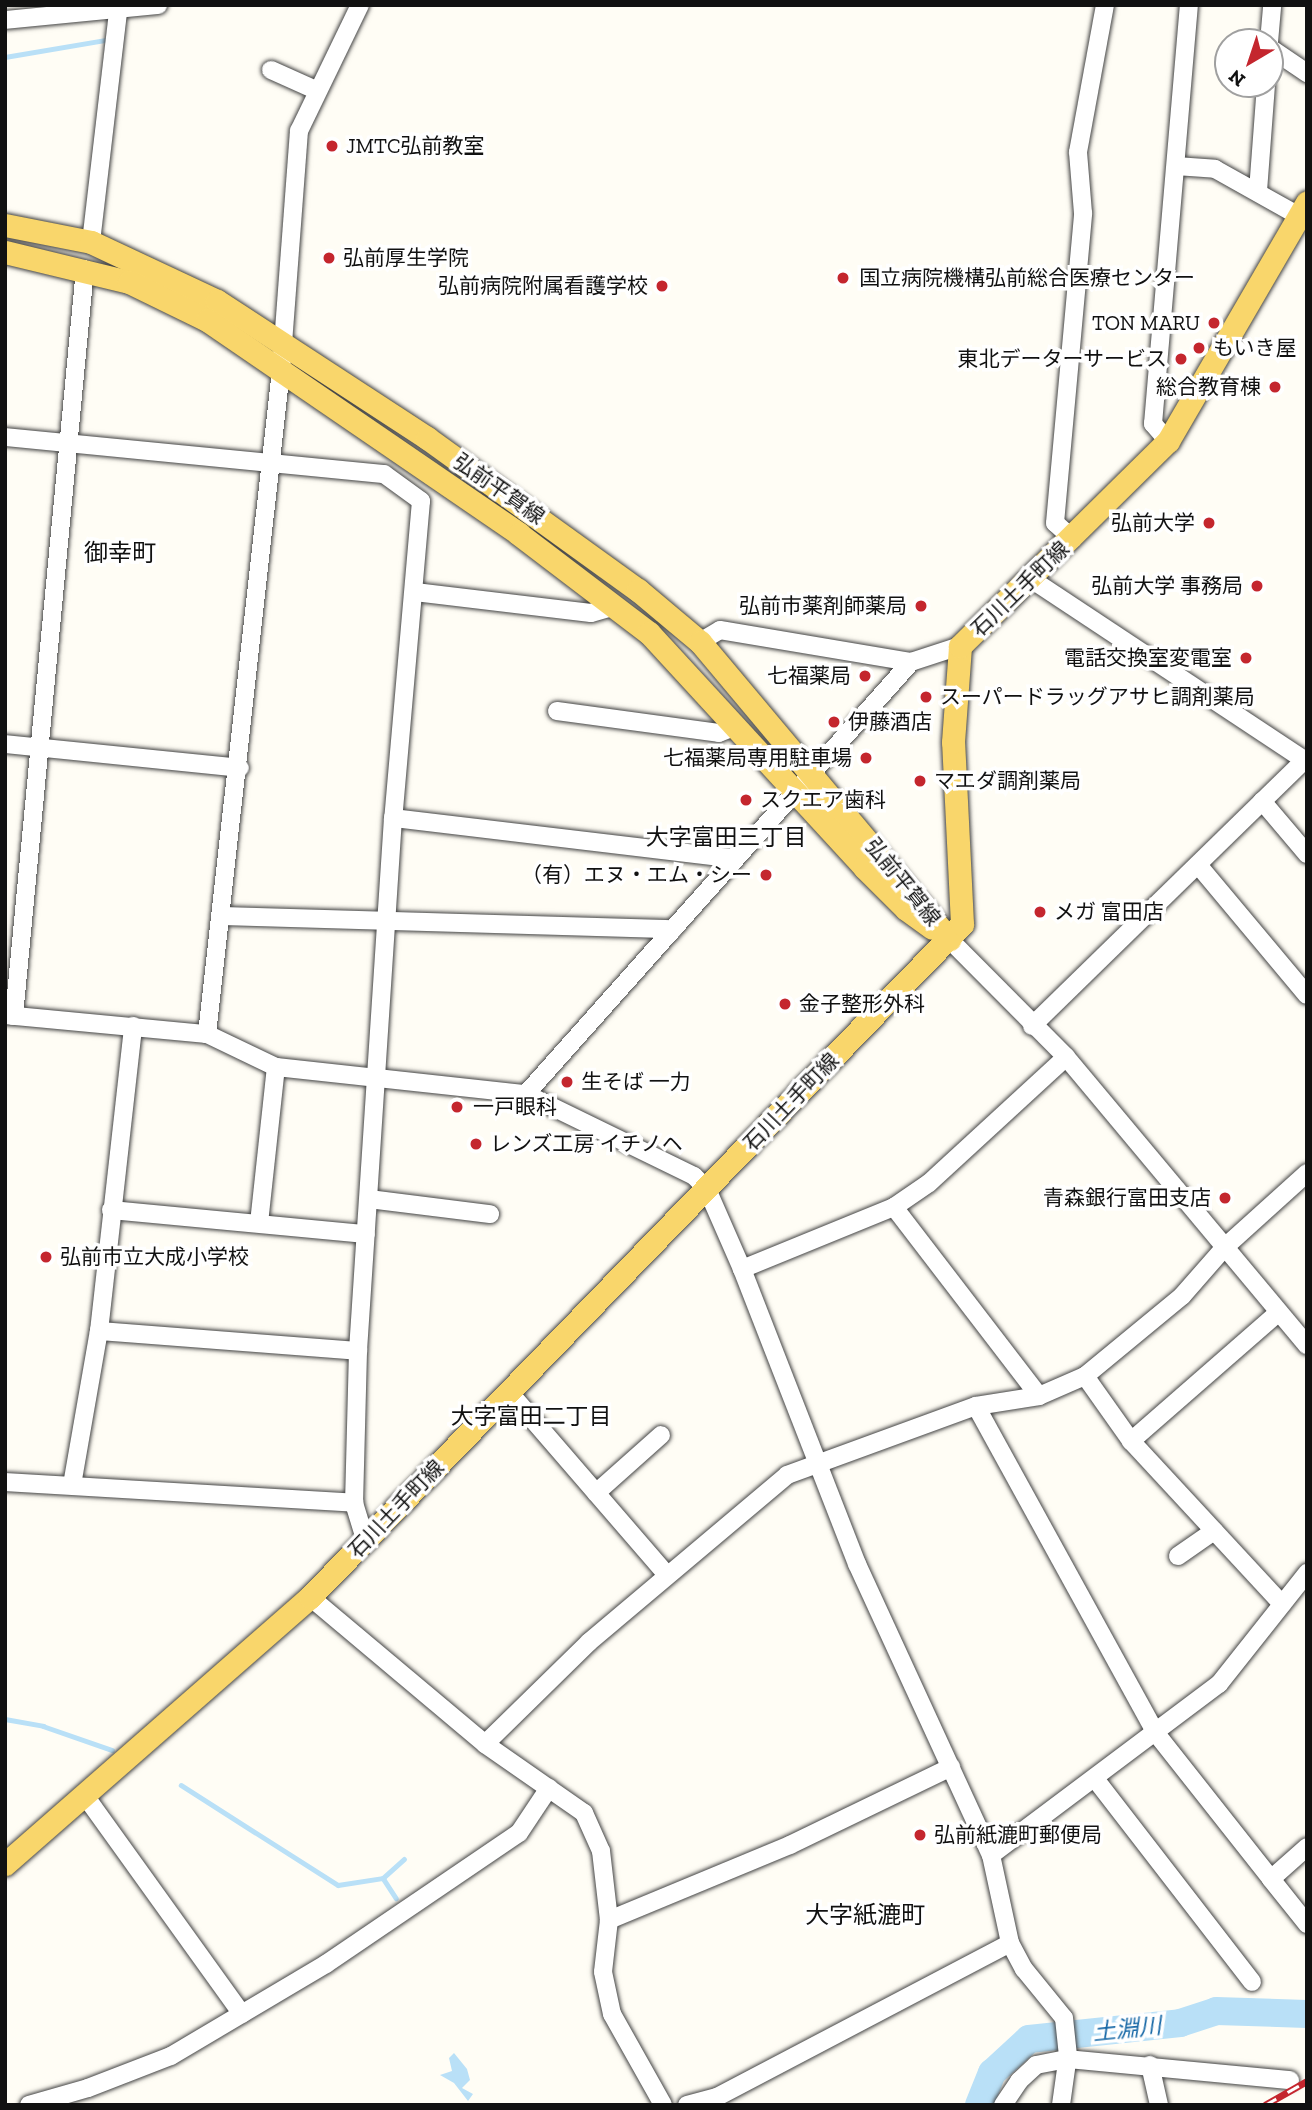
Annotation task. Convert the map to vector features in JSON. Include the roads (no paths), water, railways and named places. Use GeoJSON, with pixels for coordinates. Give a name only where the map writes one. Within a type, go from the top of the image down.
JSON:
{"type":"FeatureCollection","features":[{"type":"Feature","properties":{"kind":"main road","name":"石川土手町線"},"geometry":{"type":"LineString","coordinates":[[5,1864],[86,1797],[310,1597],[962,924],[953,742],[960,646],[1073,539],[1168,441],[1303,209]]}},
{"type":"Feature","properties":{"kind":"main road","name":"弘前平賀線"},"geometry":{"type":"LineString","coordinates":[[5,225],[91,242],[148,265],[283,341],[556,528],[700,642],[813,773],[949,939]]}},
{"type":"Feature","properties":{"kind":"main road","name":"弘前平賀線"},"geometry":{"type":"LineString","coordinates":[[5,252],[85,269],[130,282],[207,320],[615,606],[667,650],[795,793],[906,909],[949,939]]}},
{"type":"Feature","properties":{"kind":"street"},"geometry":{"type":"LineString","coordinates":[[5,20],[48,9],[118,10],[158,5]]}},
{"type":"Feature","properties":{"kind":"street"},"geometry":{"type":"LineString","coordinates":[[207,1034],[240,768],[267,464],[281,370],[299,131],[360,5]]}},
{"type":"Feature","properties":{"kind":"street"},"geometry":{"type":"LineString","coordinates":[[1073,539],[1055,523],[1083,213],[1078,152],[1105,5]]}},
{"type":"Feature","properties":{"kind":"street"},"geometry":{"type":"LineString","coordinates":[[1168,441],[1153,424],[1189,5]]}},
{"type":"Feature","properties":{"kind":"street"},"geometry":{"type":"LineString","coordinates":[[1270,28],[1272,5]]}},
{"type":"Feature","properties":{"kind":"street"},"geometry":{"type":"LineString","coordinates":[[91,242],[118,10]]}},
{"type":"Feature","properties":{"kind":"street"},"geometry":{"type":"LineString","coordinates":[[1284,57],[1307,72]]}},
{"type":"Feature","properties":{"kind":"street"},"geometry":{"type":"LineString","coordinates":[[271,70],[318,91]]}},
{"type":"Feature","properties":{"kind":"street"},"geometry":{"type":"LineString","coordinates":[[1258,191],[1265,98]]}},
{"type":"Feature","properties":{"kind":"street"},"geometry":{"type":"LineString","coordinates":[[1176,166],[1215,169],[1258,191],[1303,209]]}},
{"type":"Feature","properties":{"kind":"street"},"geometry":{"type":"LineString","coordinates":[[85,269],[41,747],[10,1016],[207,1034],[276,1067],[376,1080],[526,1094],[694,1176],[707,1189],[742,1269],[816,1464],[991,1856],[1010,1942],[1024,1969],[1064,2022],[1068,2057],[1061,2105]]}},
{"type":"Feature","properties":{"kind":"street"},"geometry":{"type":"LineString","coordinates":[[5,437],[384,474],[421,501],[393,818],[358,1352],[354,1503],[365,1541]]}},
{"type":"Feature","properties":{"kind":"street"},"geometry":{"type":"LineString","coordinates":[[1031,579],[1306,761],[1032,1026]]}},
{"type":"Feature","properties":{"kind":"street"},"geometry":{"type":"LineString","coordinates":[[415,592],[591,613],[615,606]]}},
{"type":"Feature","properties":{"kind":"street"},"geometry":{"type":"LineString","coordinates":[[700,642],[720,629],[911,662],[960,646]]}},
{"type":"Feature","properties":{"kind":"street"},"geometry":{"type":"LineString","coordinates":[[526,1094],[911,662]]}},
{"type":"Feature","properties":{"kind":"street"},"geometry":{"type":"LineString","coordinates":[[557,711],[719,733],[736,726]]}},
{"type":"Feature","properties":{"kind":"street"},"geometry":{"type":"LineString","coordinates":[[5,744],[240,768]]}},
{"type":"Feature","properties":{"kind":"street"},"geometry":{"type":"LineString","coordinates":[[1262,802],[1307,854]]}},
{"type":"Feature","properties":{"kind":"street"},"geometry":{"type":"LineString","coordinates":[[393,818],[735,859]]}},
{"type":"Feature","properties":{"kind":"street"},"geometry":{"type":"LineString","coordinates":[[1199,866],[1307,995]]}},
{"type":"Feature","properties":{"kind":"street"},"geometry":{"type":"LineString","coordinates":[[223,916],[388,923],[673,929]]}},
{"type":"Feature","properties":{"kind":"street"},"geometry":{"type":"LineString","coordinates":[[949,939],[1032,1026],[1066,1057],[1307,1345]]}},
{"type":"Feature","properties":{"kind":"street"},"geometry":{"type":"LineString","coordinates":[[72,1485],[99,1331],[133,1026]]}},
{"type":"Feature","properties":{"kind":"street"},"geometry":{"type":"LineString","coordinates":[[742,1269],[894,1207],[929,1183],[1066,1057]]}},
{"type":"Feature","properties":{"kind":"street"},"geometry":{"type":"LineString","coordinates":[[259,1223],[276,1067]]}},
{"type":"Feature","properties":{"kind":"street"},"geometry":{"type":"LineString","coordinates":[[485,1744],[589,1643],[787,1475],[976,1406],[1039,1396],[1085,1376],[1182,1296],[1224,1248],[1307,1173]]}},
{"type":"Feature","properties":{"kind":"street"},"geometry":{"type":"LineString","coordinates":[[369,1199],[490,1214]]}},
{"type":"Feature","properties":{"kind":"street"},"geometry":{"type":"LineString","coordinates":[[894,1207],[1039,1396]]}},
{"type":"Feature","properties":{"kind":"street"},"geometry":{"type":"LineString","coordinates":[[111,1210],[366,1234]]}},
{"type":"Feature","properties":{"kind":"street"},"geometry":{"type":"LineString","coordinates":[[1131,1441],[1279,1312]]}},
{"type":"Feature","properties":{"kind":"street"},"geometry":{"type":"LineString","coordinates":[[99,1331],[358,1352]]}},
{"type":"Feature","properties":{"kind":"street"},"geometry":{"type":"LineString","coordinates":[[1085,1376],[1131,1441],[1282,1604]]}},
{"type":"Feature","properties":{"kind":"street"},"geometry":{"type":"LineString","coordinates":[[509,1392],[667,1575]]}},
{"type":"Feature","properties":{"kind":"street"},"geometry":{"type":"LineString","coordinates":[[976,1406],[1155,1732],[1307,1924]]}},
{"type":"Feature","properties":{"kind":"street"},"geometry":{"type":"LineString","coordinates":[[596,1493],[661,1435]]}},
{"type":"Feature","properties":{"kind":"street"},"geometry":{"type":"LineString","coordinates":[[5,1482],[354,1503]]}},
{"type":"Feature","properties":{"kind":"street"},"geometry":{"type":"LineString","coordinates":[[1178,1556],[1214,1531]]}},
{"type":"Feature","properties":{"kind":"street"},"geometry":{"type":"LineString","coordinates":[[991,1856],[1096,1780],[1219,1684],[1307,1573]]}},
{"type":"Feature","properties":{"kind":"street"},"geometry":{"type":"LineString","coordinates":[[310,1597],[485,1744],[584,1813],[601,1850],[609,1920],[603,1972],[612,2014],[663,2105]]}},
{"type":"Feature","properties":{"kind":"street"},"geometry":{"type":"LineString","coordinates":[[609,1920],[790,1845],[951,1767]]}},
{"type":"Feature","properties":{"kind":"street"},"geometry":{"type":"LineString","coordinates":[[1096,1780],[1252,1982]]}},
{"type":"Feature","properties":{"kind":"street"},"geometry":{"type":"LineString","coordinates":[[29,2105],[88,2088],[171,2056],[326,1964],[510,1839],[549,1788]]}},
{"type":"Feature","properties":{"kind":"street"},"geometry":{"type":"LineString","coordinates":[[86,1797],[242,2014]]}},
{"type":"Feature","properties":{"kind":"street"},"geometry":{"type":"LineString","coordinates":[[1271,1879],[1307,1847]]}},
{"type":"Feature","properties":{"kind":"street"},"geometry":{"type":"LineString","coordinates":[[687,2105],[717,2097],[1010,1942]]}},
{"type":"Feature","properties":{"kind":"street"},"geometry":{"type":"LineString","coordinates":[[1003,2105],[1036,2065],[1068,2057],[1290,2080]]}},
{"type":"Feature","properties":{"kind":"street"},"geometry":{"type":"LineString","coordinates":[[1150,2065],[1159,2105]]}},
{"type":"Feature","properties":{"kind":"water"},"geometry":{"type":"Polygon","coordinates":[[[454,2053],[467,2069],[470,2080],[462,2088],[473,2094],[468,2101],[454,2083],[440,2075],[452,2071],[449,2058],[454,2053]]]}},
{"type":"Feature","properties":{"kind":"waterway"},"geometry":{"type":"LineString","coordinates":[[5,57],[106,40]]}},
{"type":"Feature","properties":{"kind":"waterway"},"geometry":{"type":"LineString","coordinates":[[5,1719],[43,1726],[112,1750]]}},
{"type":"Feature","properties":{"kind":"waterway"},"geometry":{"type":"LineString","coordinates":[[181,1785],[338,1885],[383,1878],[404,1859]]}},
{"type":"Feature","properties":{"kind":"waterway"},"geometry":{"type":"LineString","coordinates":[[383,1878],[396,1898]]}},
{"type":"Feature","properties":{"kind":"waterway","name":"土淵川"},"geometry":{"type":"LineString","coordinates":[[979,2105],[992,2073],[1029,2039],[1180,2023],[1216,2011],[1307,2014]]}},
{"type":"Feature","properties":{"kind":"railway"},"geometry":{"type":"LineString","coordinates":[[1265,2105],[1307,2081]]}},
{"type":"Feature","properties":{"kind":"place","name":"JMTC弘前教室"},"geometry":{"type":"Point","coordinates":[332,146]}},
{"type":"Feature","properties":{"kind":"place","name":"弘前厚生学院"},"geometry":{"type":"Point","coordinates":[329,258]}},
{"type":"Feature","properties":{"kind":"place","name":"国立病院機構弘前総合医療センター"},"geometry":{"type":"Point","coordinates":[843,278]}},
{"type":"Feature","properties":{"kind":"place","name":"弘前病院附属看護学校"},"geometry":{"type":"Point","coordinates":[662,286]}},
{"type":"Feature","properties":{"kind":"place","name":"TON MARU"},"geometry":{"type":"Point","coordinates":[1214,323]}},
{"type":"Feature","properties":{"kind":"place","name":"もいき屋"},"geometry":{"type":"Point","coordinates":[1199,348]}},
{"type":"Feature","properties":{"kind":"place","name":"東北データーサービス"},"geometry":{"type":"Point","coordinates":[1181,359]}},
{"type":"Feature","properties":{"kind":"place","name":"総合教育棟"},"geometry":{"type":"Point","coordinates":[1275,387]}},
{"type":"Feature","properties":{"kind":"place","name":"弘前大学"},"geometry":{"type":"Point","coordinates":[1209,523]}},
{"type":"Feature","properties":{"kind":"place","name":"弘前大学 事務局"},"geometry":{"type":"Point","coordinates":[1257,586]}},
{"type":"Feature","properties":{"kind":"place","name":"弘前市薬剤師薬局"},"geometry":{"type":"Point","coordinates":[921,606]}},
{"type":"Feature","properties":{"kind":"place","name":"電話交換室変電室"},"geometry":{"type":"Point","coordinates":[1246,658]}},
{"type":"Feature","properties":{"kind":"place","name":"七福薬局"},"geometry":{"type":"Point","coordinates":[865,676]}},
{"type":"Feature","properties":{"kind":"place","name":"スーパードラッグアサヒ調剤薬局"},"geometry":{"type":"Point","coordinates":[926,697]}},
{"type":"Feature","properties":{"kind":"place","name":"伊藤酒店"},"geometry":{"type":"Point","coordinates":[834,722]}},
{"type":"Feature","properties":{"kind":"place","name":"七福薬局専用駐車場"},"geometry":{"type":"Point","coordinates":[866,758]}},
{"type":"Feature","properties":{"kind":"place","name":"マエダ調剤薬局"},"geometry":{"type":"Point","coordinates":[920,781]}},
{"type":"Feature","properties":{"kind":"place","name":"スクエア歯科"},"geometry":{"type":"Point","coordinates":[746,800]}},
{"type":"Feature","properties":{"kind":"place","name":"（有）エヌ・エム・シー"},"geometry":{"type":"Point","coordinates":[766,875]}},
{"type":"Feature","properties":{"kind":"place","name":"メガ 富田店"},"geometry":{"type":"Point","coordinates":[1040,912]}},
{"type":"Feature","properties":{"kind":"place","name":"金子整形外科"},"geometry":{"type":"Point","coordinates":[785,1004]}},
{"type":"Feature","properties":{"kind":"place","name":"生そば 一力"},"geometry":{"type":"Point","coordinates":[567,1082]}},
{"type":"Feature","properties":{"kind":"place","name":"一戸眼科"},"geometry":{"type":"Point","coordinates":[457,1107]}},
{"type":"Feature","properties":{"kind":"place","name":"レンズ工房 イチノヘ"},"geometry":{"type":"Point","coordinates":[476,1144]}},
{"type":"Feature","properties":{"kind":"place","name":"青森銀行富田支店"},"geometry":{"type":"Point","coordinates":[1225,1198]}},
{"type":"Feature","properties":{"kind":"place","name":"弘前市立大成小学校"},"geometry":{"type":"Point","coordinates":[46,1257]}},
{"type":"Feature","properties":{"kind":"place","name":"弘前紙漉町郵便局"},"geometry":{"type":"Point","coordinates":[920,1835]}},
{"type":"Feature","properties":{"kind":"district","name":"御幸町"},"geometry":{"type":"Point","coordinates":[120,553]}},
{"type":"Feature","properties":{"kind":"district","name":"大字富田三丁目"},"geometry":{"type":"Point","coordinates":[726,837]}},
{"type":"Feature","properties":{"kind":"district","name":"大字富田二丁目"},"geometry":{"type":"Point","coordinates":[531,1416]}},
{"type":"Feature","properties":{"kind":"district","name":"大字紙漉町"},"geometry":{"type":"Point","coordinates":[865,1915]}}]}
